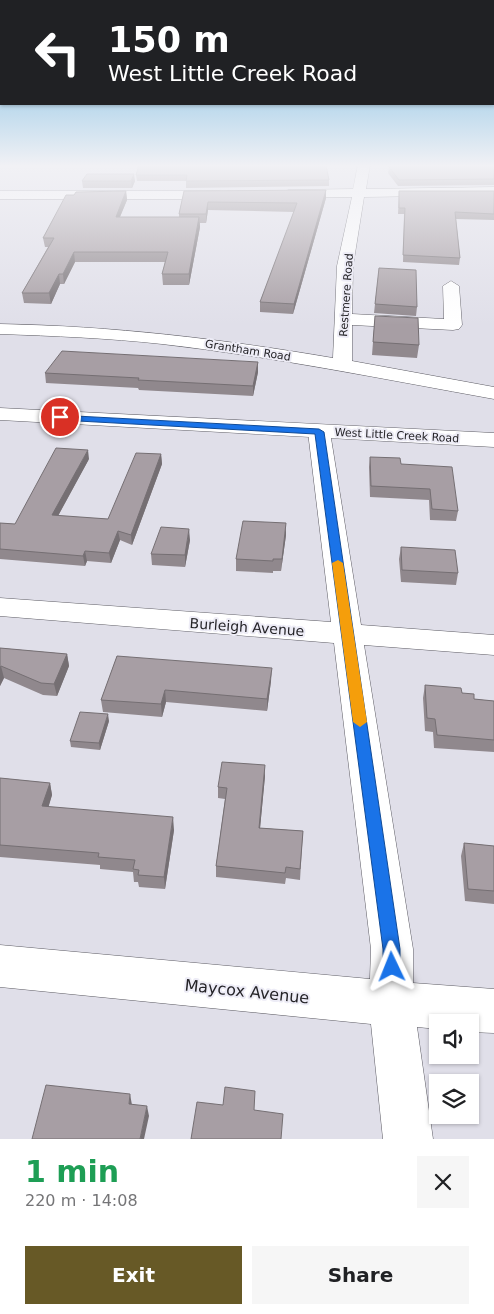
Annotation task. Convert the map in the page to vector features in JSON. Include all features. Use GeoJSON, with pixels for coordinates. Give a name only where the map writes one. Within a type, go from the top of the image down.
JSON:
{"type":"FeatureCollection","features":[{"type":"Feature","properties":{"kind":"street","name":"Restmere Road"},"geometry":{"type":"LineString","coordinates":[[342,367],[345,266],[354,218]]}},
{"type":"Feature","properties":{"kind":"street"},"geometry":{"type":"LineString","coordinates":[[344,319],[453,324],[450,286]]}},
{"type":"Feature","properties":{"kind":"street","name":"Grantham Road"},"geometry":{"type":"LineString","coordinates":[[0,329],[67,330],[184,340],[303,358],[342,367],[494,393]]}},
{"type":"Feature","properties":{"kind":"street","name":"West Little Creek Road"},"geometry":{"type":"LineString","coordinates":[[0,414],[494,440]]}},
{"type":"Feature","properties":{"kind":"street"},"geometry":{"type":"LineString","coordinates":[[319,432],[392,949],[391,1003],[408,1139]]}},
{"type":"Feature","properties":{"kind":"street","name":"Burleigh Avenue"},"geometry":{"type":"LineString","coordinates":[[0,608],[494,645]]}},
{"type":"Feature","properties":{"kind":"street","name":"Maycox Avenue"},"geometry":{"type":"LineString","coordinates":[[0,966],[494,1011]]}},
{"type":"Feature","properties":{"kind":"building"},"geometry":{"type":"Polygon","coordinates":[[[54,218],[199,218],[189,274],[162,274],[168,252],[74,252],[63,274],[59,274],[49,293],[22,293],[54,238],[43,238],[54,218]]]}},
{"type":"Feature","properties":{"kind":"building"},"geometry":{"type":"Polygon","coordinates":[[[291,218],[318,218],[294,304],[260,302],[291,218]]]}},
{"type":"Feature","properties":{"kind":"building"},"geometry":{"type":"Polygon","coordinates":[[[405,218],[456,218],[460,258],[403,255],[405,218]]]}},
{"type":"Feature","properties":{"kind":"building"},"geometry":{"type":"Polygon","coordinates":[[[379,268],[416,270],[417,307],[375,304],[379,268]]]}},
{"type":"Feature","properties":{"kind":"building"},"geometry":{"type":"Polygon","coordinates":[[[375,316],[418,318],[419,345],[373,342],[375,316]]]}},
{"type":"Feature","properties":{"kind":"building"},"geometry":{"type":"Polygon","coordinates":[[[62,351],[258,362],[253,386],[45,373],[62,351]]]}},
{"type":"Feature","properties":{"kind":"building"},"geometry":{"type":"Polygon","coordinates":[[[56,448],[88,450],[52,515],[108,519],[136,453],[161,454],[131,535],[118,531],[109,553],[85,551],[83,556],[0,549],[0,523],[15,524],[56,448]]]}},
{"type":"Feature","properties":{"kind":"building"},"geometry":{"type":"Polygon","coordinates":[[[370,457],[400,458],[401,464],[452,467],[458,511],[432,509],[430,489],[371,486],[370,457]]]}},
{"type":"Feature","properties":{"kind":"building"},"geometry":{"type":"Polygon","coordinates":[[[243,521],[286,523],[282,559],[273,559],[273,561],[236,559],[243,521]]]}},
{"type":"Feature","properties":{"kind":"building"},"geometry":{"type":"Polygon","coordinates":[[[161,527],[189,529],[185,555],[151,554],[161,527]]]}},
{"type":"Feature","properties":{"kind":"building"},"geometry":{"type":"Polygon","coordinates":[[[401,547],[455,550],[458,573],[402,570],[401,547]]]}},
{"type":"Feature","properties":{"kind":"building"},"geometry":{"type":"Polygon","coordinates":[[[0,648],[67,654],[54,684],[41,683],[1,666],[0,668],[0,648]]]}},
{"type":"Feature","properties":{"kind":"building"},"geometry":{"type":"Polygon","coordinates":[[[117,656],[272,668],[267,699],[165,690],[161,704],[101,700],[117,656]]]}},
{"type":"Feature","properties":{"kind":"building"},"geometry":{"type":"Polygon","coordinates":[[[425,685],[461,688],[462,693],[474,694],[474,699],[494,701],[494,740],[437,735],[435,719],[427,718],[425,685]]]}},
{"type":"Feature","properties":{"kind":"building"},"geometry":{"type":"Polygon","coordinates":[[[80,712],[108,714],[99,743],[70,741],[80,712]]]}},
{"type":"Feature","properties":{"kind":"building"},"geometry":{"type":"Polygon","coordinates":[[[222,762],[265,765],[259,828],[303,831],[300,869],[286,867],[285,873],[216,866],[227,788],[218,787],[222,762]]]}},
{"type":"Feature","properties":{"kind":"building"},"geometry":{"type":"Polygon","coordinates":[[[0,778],[50,783],[42,806],[173,817],[164,877],[138,875],[139,870],[133,869],[135,860],[98,857],[99,853],[0,845],[0,778]]]}},
{"type":"Feature","properties":{"kind":"building"},"geometry":{"type":"Polygon","coordinates":[[[464,843],[494,846],[494,891],[468,889],[464,843]]]}},
{"type":"Feature","properties":{"kind":"building"},"geometry":{"type":"Polygon","coordinates":[[[46,1085],[130,1094],[129,1104],[147,1106],[140,1139],[32,1139],[46,1085]]]}},
{"type":"Feature","properties":{"kind":"building"},"geometry":{"type":"Polygon","coordinates":[[[225,1087],[255,1091],[254,1110],[283,1114],[281,1139],[191,1139],[197,1102],[223,1105],[225,1087]]]}},
{"type":"Feature","properties":{"kind":"slow traffic"},"geometry":{"type":"LineString","coordinates":[[338,563],[360,722]]}},
{"type":"Feature","properties":{"kind":"route"},"geometry":{"type":"LineString","coordinates":[[60,417],[319,432],[392,949],[392,967]]}}]}
